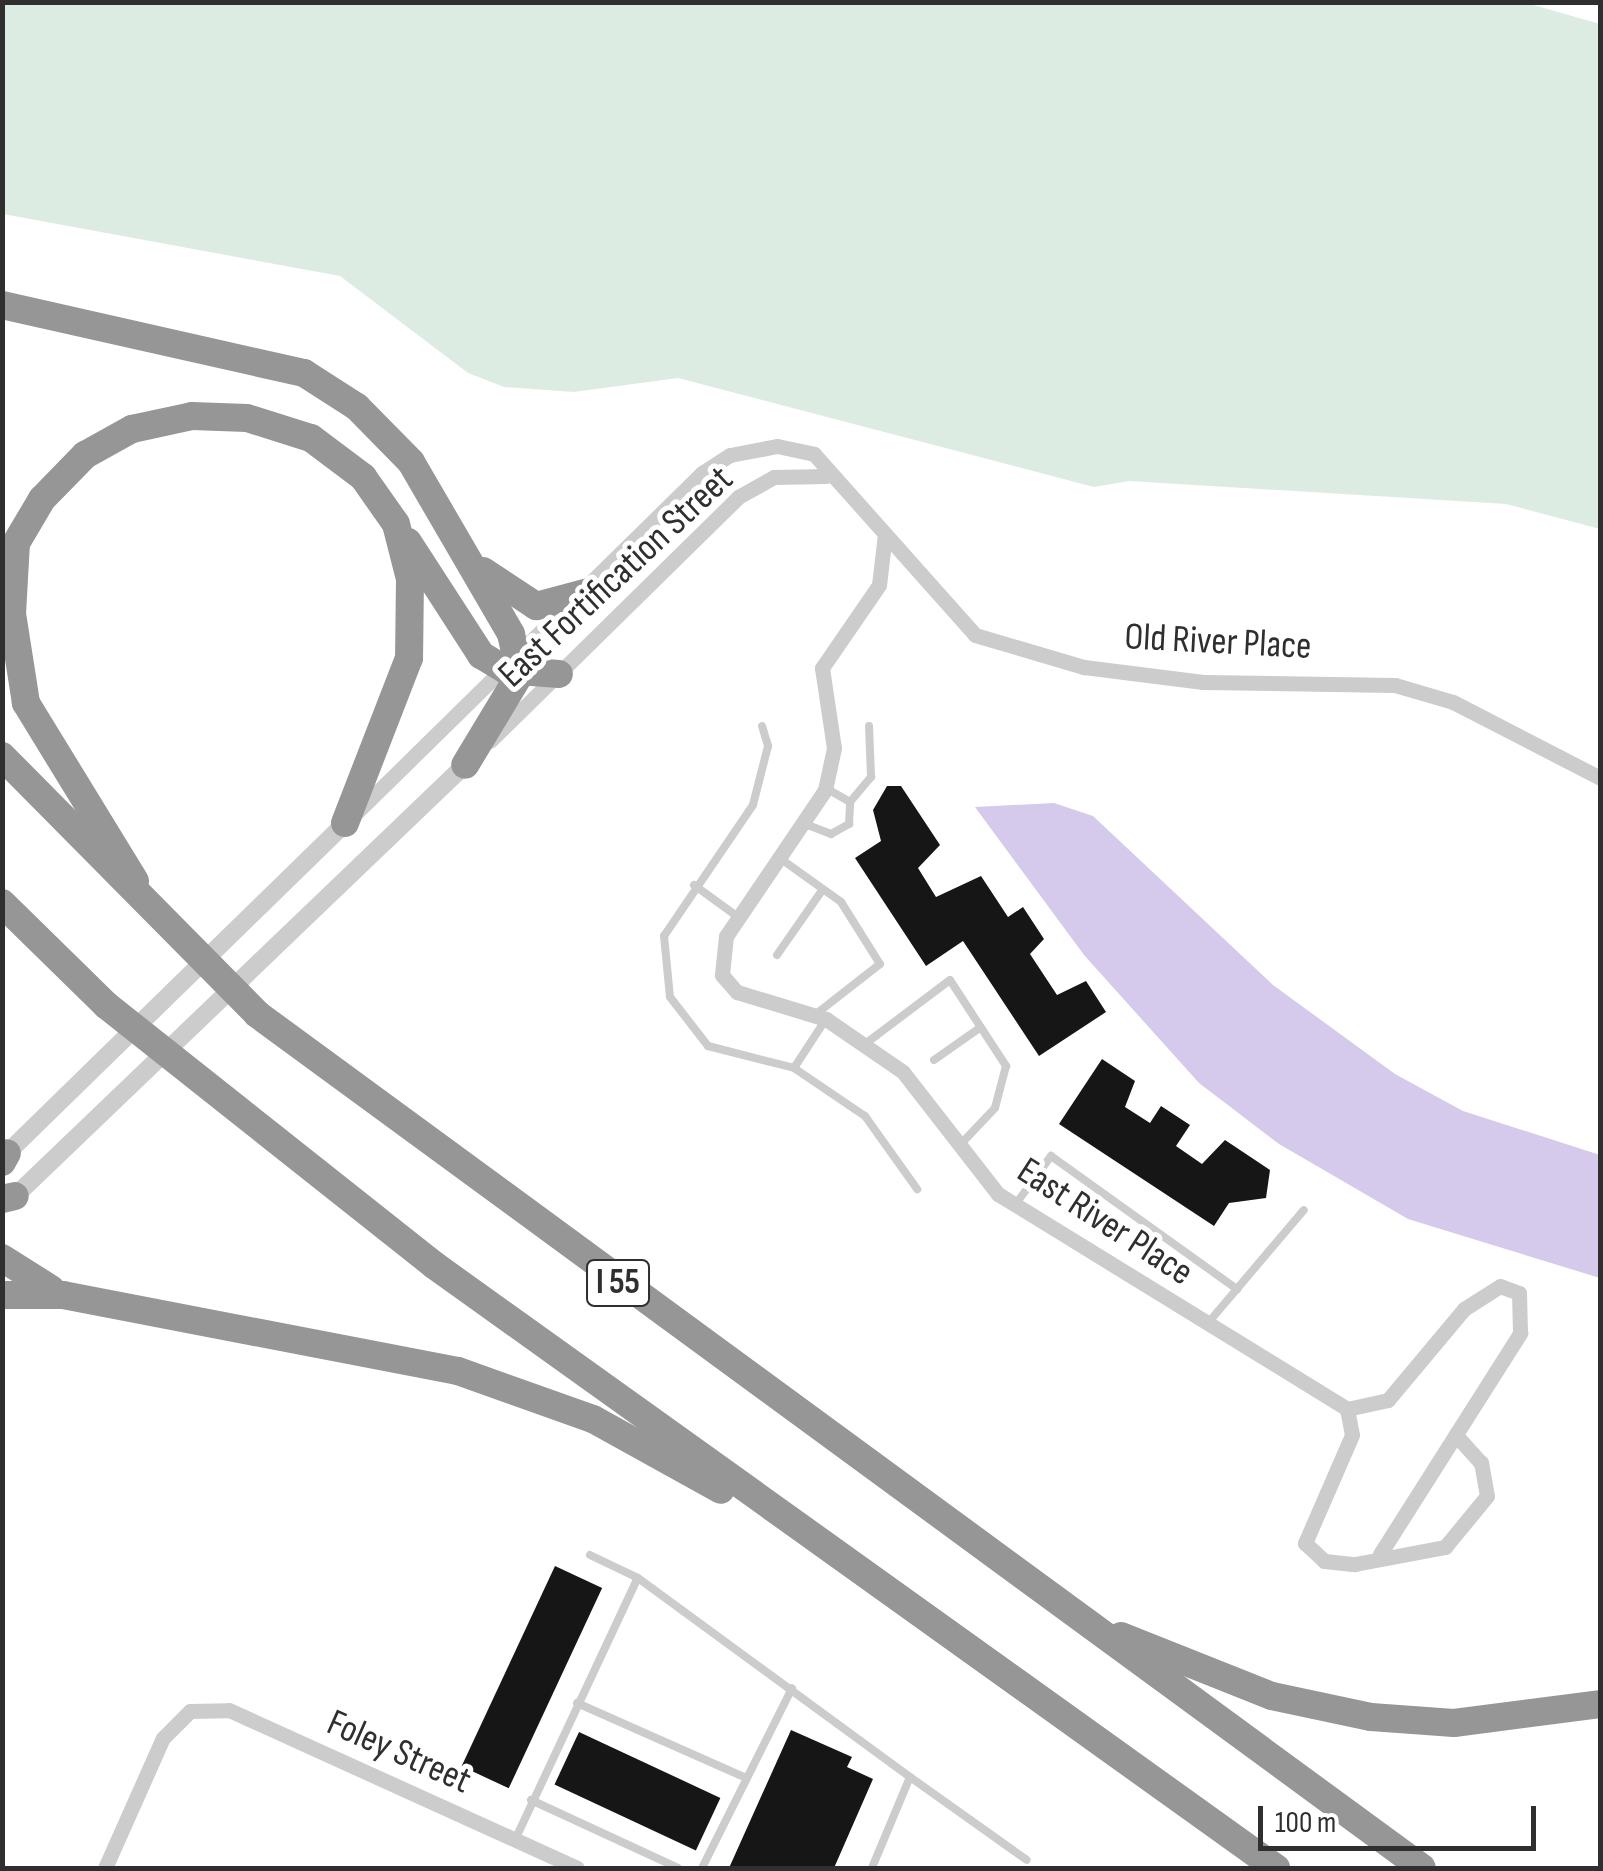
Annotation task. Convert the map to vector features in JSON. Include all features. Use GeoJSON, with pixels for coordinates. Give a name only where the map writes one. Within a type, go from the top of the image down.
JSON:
{"type":"FeatureCollection","features":[{"type":"Feature","properties":{"kind":"highway"},"geometry":{"type":"LineString","coordinates":[[2,305],[304,373],[357,407],[411,462],[475,565],[515,668],[466,765]]}},
{"type":"Feature","properties":{"kind":"highway"},"geometry":{"type":"LineString","coordinates":[[167,928],[26,702],[12,614],[16,543],[85,456],[132,429],[192,416],[247,418],[311,438],[363,476],[462,634],[515,668],[559,674]]}},
{"type":"Feature","properties":{"kind":"highway"},"geometry":{"type":"LineString","coordinates":[[345,824],[408,658],[410,579],[396,524]]}},
{"type":"Feature","properties":{"kind":"highway"},"geometry":{"type":"LineString","coordinates":[[475,565],[536,606],[592,591]]}},
{"type":"Feature","properties":{"kind":"highway","name":"I 55"},"geometry":{"type":"LineString","coordinates":[[2,756],[167,928],[257,1014],[402,1125],[1422,1868]]}},
{"type":"Feature","properties":{"kind":"highway","name":"I 55"},"geometry":{"type":"LineString","coordinates":[[2,903],[106,1005],[309,1168],[843,1559],[1276,1868]]}},
{"type":"Feature","properties":{"kind":"highway"},"geometry":{"type":"LineString","coordinates":[[2,1258],[63,1295]]}},
{"type":"Feature","properties":{"kind":"highway"},"geometry":{"type":"LineString","coordinates":[[2,1295],[63,1295],[401,1357],[522,1392],[593,1419],[843,1559]]}},
{"type":"Feature","properties":{"kind":"highway"},"geometry":{"type":"LineString","coordinates":[[1082,1621],[1272,1696],[1371,1718],[1454,1723],[1600,1704]]}},
{"type":"Feature","properties":{"kind":"street","name":"East Fortification Street"},"geometry":{"type":"LineString","coordinates":[[4,1158],[273,892],[515,668],[730,456],[803,449],[826,476]]}},
{"type":"Feature","properties":{"kind":"street","name":"Old River Place"},"geometry":{"type":"LineString","coordinates":[[826,476],[885,534],[975,635],[1084,666],[1203,682],[1395,686],[1453,702],[1600,778]]}},
{"type":"Feature","properties":{"kind":"street","name":"East Fortification Street"},"geometry":{"type":"LineString","coordinates":[[7,1202],[466,765],[738,497],[774,477],[826,476]]}},
{"type":"Feature","properties":{"kind":"street","name":"East River Place"},"geometry":{"type":"LineString","coordinates":[[885,534],[879,585],[822,668],[834,748],[826,788],[721,947],[728,985],[821,1017],[864,1045],[916,1083],[960,1146],[1015,1205],[1206,1326],[1348,1409]]}},
{"type":"Feature","properties":{"kind":"street"},"geometry":{"type":"LineString","coordinates":[[1380,1554],[1520,1333],[1519,1293],[1500,1286],[1464,1309],[1388,1400],[1348,1409],[1352,1435],[1305,1543],[1324,1561],[1446,1547],[1479,1509],[1488,1478],[1456,1436]]}},
{"type":"Feature","properties":{"kind":"street","name":"Foley Street"},"geometry":{"type":"LineString","coordinates":[[104,1868],[163,1738],[190,1710],[229,1710],[577,1868]]}},
{"type":"Feature","properties":{"kind":"lane"},"geometry":{"type":"LineString","coordinates":[[762,726],[768,746],[754,805],[694,884],[663,951],[685,1026],[708,1046],[794,1068],[887,1136],[917,1189]]}},
{"type":"Feature","properties":{"kind":"lane"},"geometry":{"type":"LineString","coordinates":[[805,824],[844,832],[850,802],[871,778],[869,726]]}},
{"type":"Feature","properties":{"kind":"lane"},"geometry":{"type":"LineString","coordinates":[[826,788],[850,802]]}},
{"type":"Feature","properties":{"kind":"lane"},"geometry":{"type":"LineString","coordinates":[[781,859],[823,889],[880,964],[821,1017],[794,1068]]}},
{"type":"Feature","properties":{"kind":"lane"},"geometry":{"type":"LineString","coordinates":[[694,884],[738,917]]}},
{"type":"Feature","properties":{"kind":"lane"},"geometry":{"type":"LineString","coordinates":[[778,955],[823,889]]}},
{"type":"Feature","properties":{"kind":"lane"},"geometry":{"type":"LineString","coordinates":[[864,1045],[882,1022],[950,980],[1006,1066],[1005,1082],[960,1146]]}},
{"type":"Feature","properties":{"kind":"lane"},"geometry":{"type":"LineString","coordinates":[[934,1060],[981,1028]]}},
{"type":"Feature","properties":{"kind":"lane"},"geometry":{"type":"LineString","coordinates":[[1015,1205],[1050,1156],[1237,1289]]}},
{"type":"Feature","properties":{"kind":"lane"},"geometry":{"type":"LineString","coordinates":[[1206,1326],[1304,1210]]}},
{"type":"Feature","properties":{"kind":"lane"},"geometry":{"type":"LineString","coordinates":[[590,1554],[638,1578],[1028,1860]]}},
{"type":"Feature","properties":{"kind":"lane"},"geometry":{"type":"LineString","coordinates":[[515,1840],[638,1578]]}},
{"type":"Feature","properties":{"kind":"lane"},"geometry":{"type":"LineString","coordinates":[[702,1868],[792,1688]]}},
{"type":"Feature","properties":{"kind":"lane"},"geometry":{"type":"LineString","coordinates":[[578,1703],[746,1778]]}},
{"type":"Feature","properties":{"kind":"lane"},"geometry":{"type":"LineString","coordinates":[[872,1868],[910,1777]]}},
{"type":"Feature","properties":{"kind":"lane"},"geometry":{"type":"LineString","coordinates":[[531,1800],[678,1868]]}},
{"type":"Feature","properties":{"kind":"shaded area"},"geometry":{"type":"Polygon","coordinates":[[[1523,2],[1600,24],[1600,529],[1506,504],[1129,481],[1094,487],[678,378],[574,392],[504,387],[468,373],[340,276],[3,214],[3,3],[1523,2]]]}},
{"type":"Feature","properties":{"kind":"shaded area"},"geometry":{"type":"Polygon","coordinates":[[[1054,803],[1093,816],[1273,985],[1395,1074],[1463,1111],[1600,1155],[1600,1278],[1408,1219],[1279,1144],[1199,1083],[1084,955],[975,807],[1054,803]]]}},
{"type":"Feature","properties":{"kind":"building"},"geometry":{"type":"Polygon","coordinates":[[[887,786],[901,786],[940,845],[918,868],[936,897],[981,876],[1008,917],[1023,907],[1044,939],[1030,954],[1057,995],[1086,981],[1106,1012],[1039,1056],[963,941],[926,966],[855,858],[881,841],[873,810],[887,786]]]}},
{"type":"Feature","properties":{"kind":"building"},"geometry":{"type":"Polygon","coordinates":[[[1102,1059],[1135,1081],[1125,1107],[1150,1123],[1161,1106],[1190,1125],[1176,1146],[1202,1164],[1225,1140],[1270,1170],[1266,1198],[1229,1203],[1214,1226],[1059,1124],[1102,1059]]]}},
{"type":"Feature","properties":{"kind":"building"},"geometry":{"type":"Polygon","coordinates":[[[555,1566],[602,1588],[509,1788],[462,1766],[555,1566]]]}},
{"type":"Feature","properties":{"kind":"building"},"geometry":{"type":"Polygon","coordinates":[[[791,1730],[852,1757],[847,1767],[873,1779],[834,1868],[729,1868],[791,1730]]]}},
{"type":"Feature","properties":{"kind":"building"},"geometry":{"type":"Polygon","coordinates":[[[579,1732],[720,1798],[696,1850],[554,1785],[579,1732]]]}}]}
